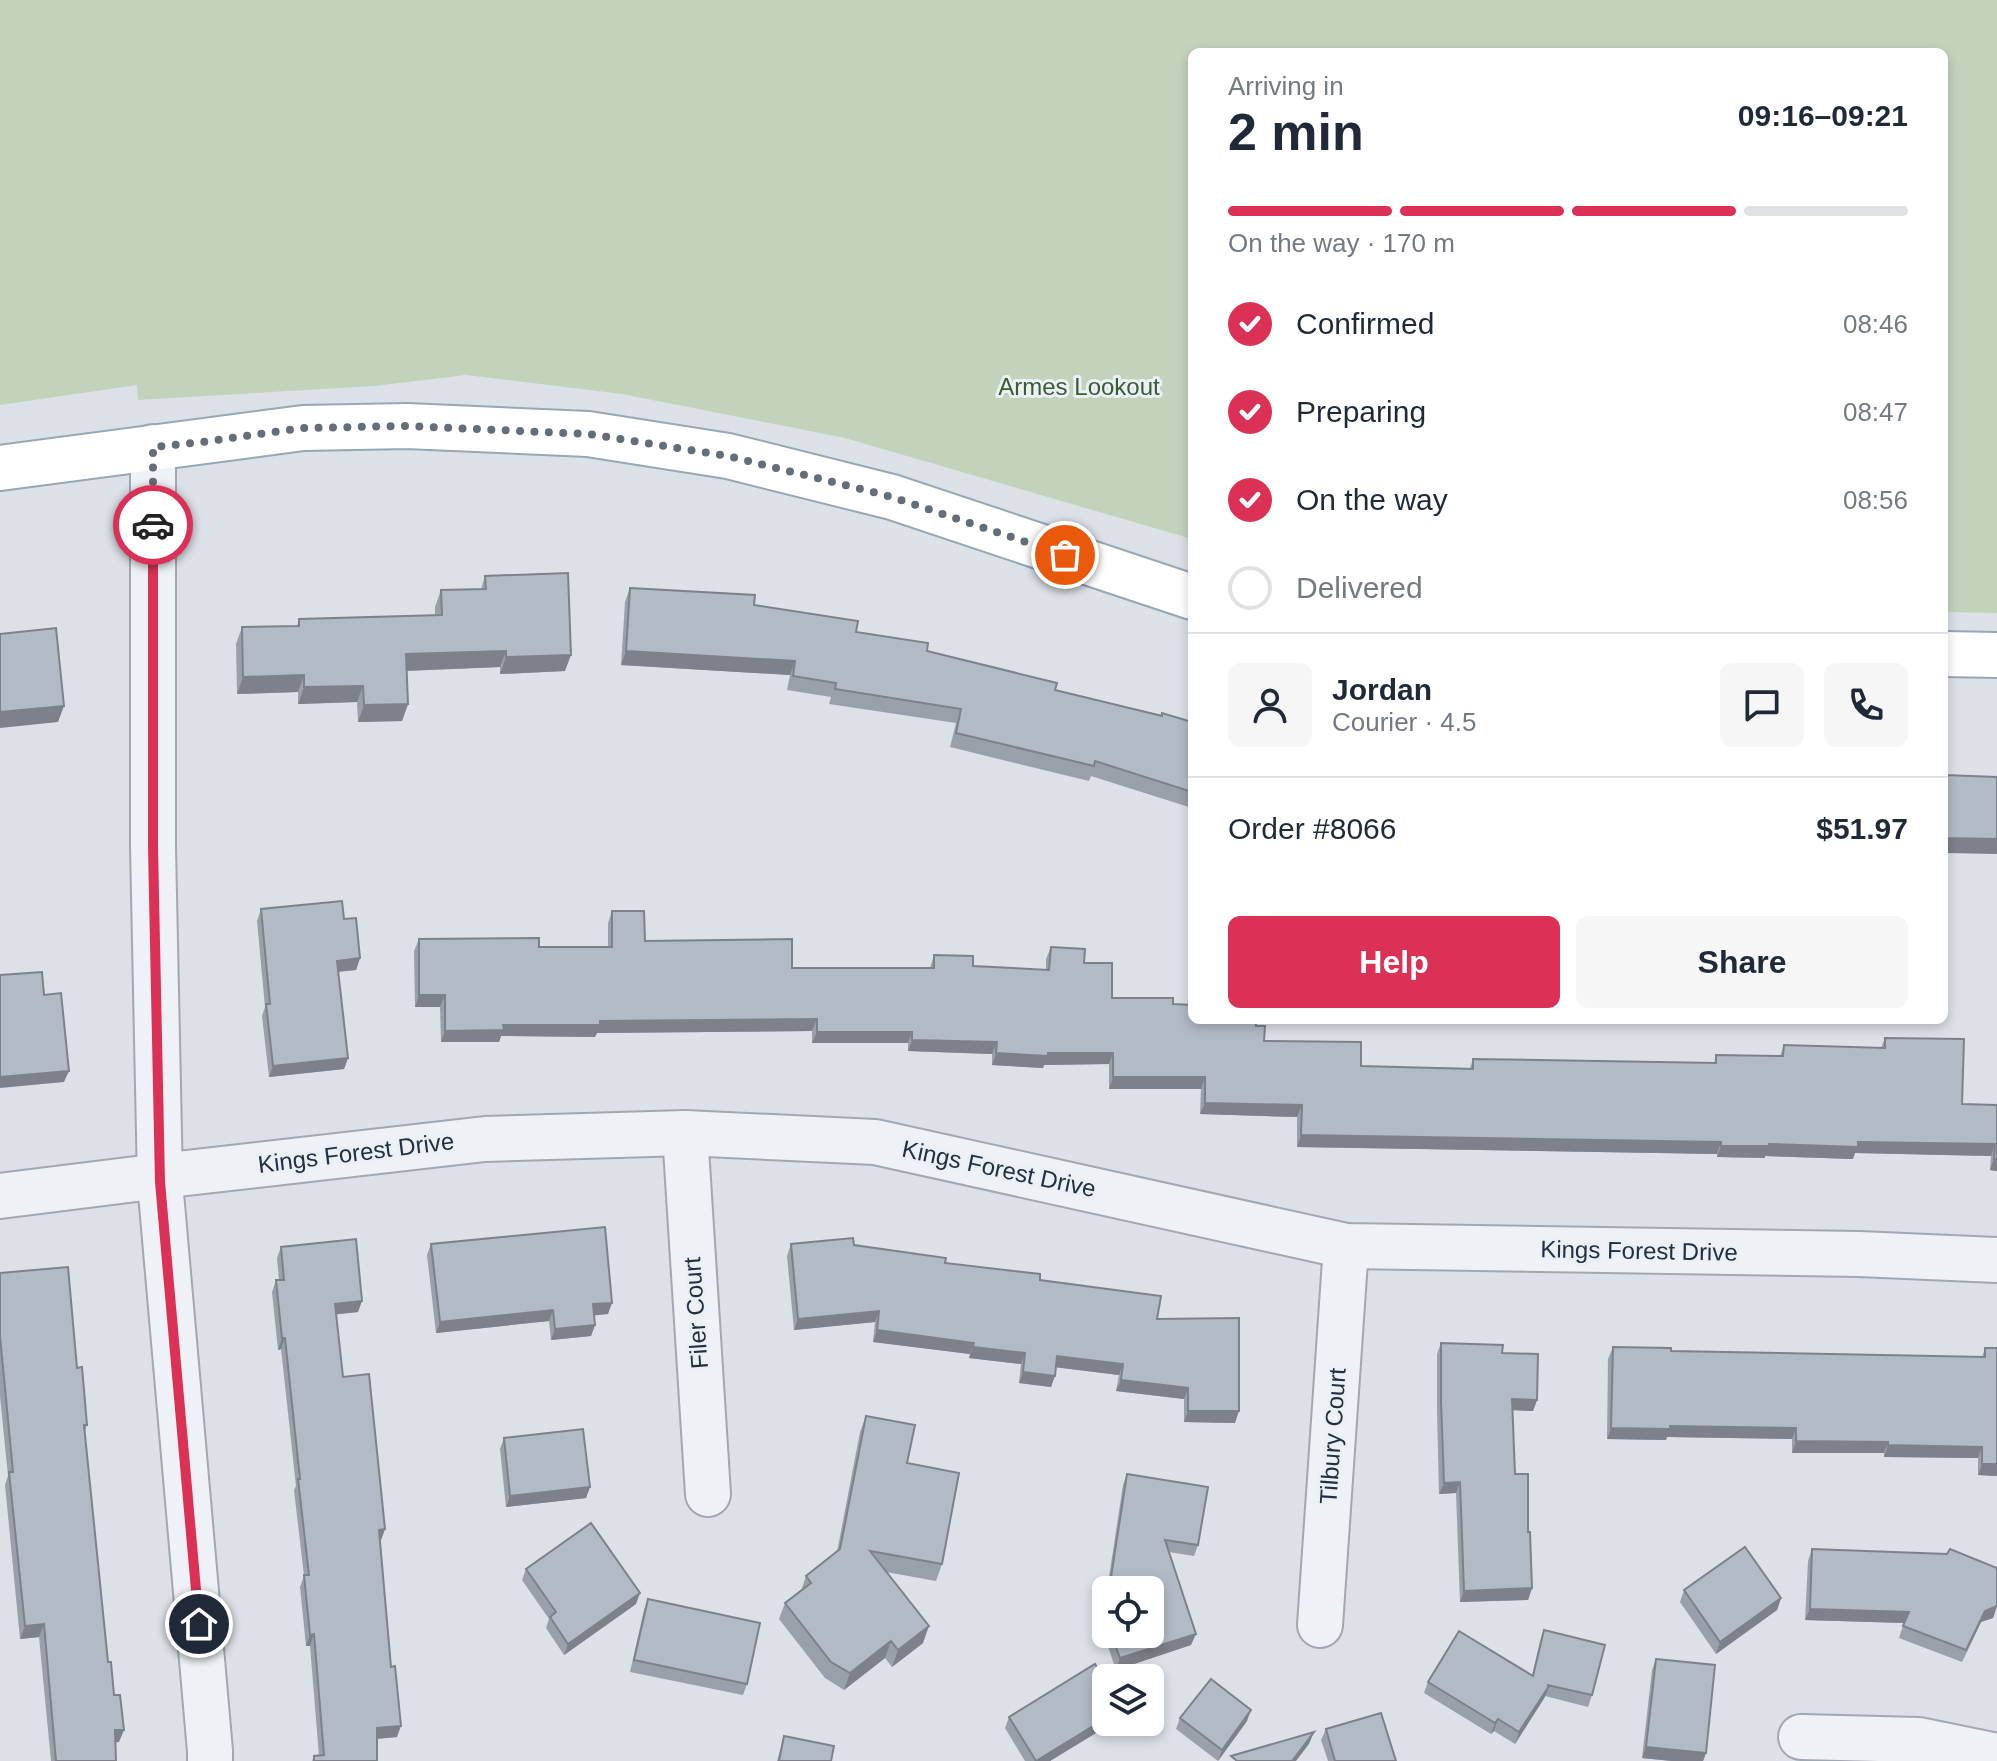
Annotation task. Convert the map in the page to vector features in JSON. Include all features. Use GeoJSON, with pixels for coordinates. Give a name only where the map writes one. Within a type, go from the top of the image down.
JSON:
{"type":"FeatureCollection","features":[{"type":"Feature","properties":{"kind":"main road"},"geometry":{"type":"LineString","coordinates":[[0,468],[303,428],[407,426],[588,434],[728,456],[892,497],[1188,596]]}},
{"type":"Feature","properties":{"kind":"main road"},"geometry":{"type":"LineString","coordinates":[[1948,654],[1997,655]]}},
{"type":"Feature","properties":{"kind":"street"},"geometry":{"type":"LineString","coordinates":[[153,447],[153,847],[160,1176],[210,1761]]}},
{"type":"Feature","properties":{"kind":"street","name":"Kings Forest Drive"},"geometry":{"type":"LineString","coordinates":[[0,1196],[485,1139],[685,1133],[875,1142],[1346,1246],[1859,1254],[1997,1260]]}},
{"type":"Feature","properties":{"kind":"street","name":"Filer Court"},"geometry":{"type":"LineString","coordinates":[[685,1133],[708,1494]]}},
{"type":"Feature","properties":{"kind":"street","name":"Tilbury Court"},"geometry":{"type":"LineString","coordinates":[[1320,1625],[1346,1246]]}},
{"type":"Feature","properties":{"kind":"street"},"geometry":{"type":"LineString","coordinates":[[1801,1737],[1919,1740],[1997,1756]]}},
{"type":"Feature","properties":{"kind":"green space","name":"Armes Lookout"},"geometry":{"type":"Polygon","coordinates":[[[0,0],[1997,0],[1997,613],[1948,612],[1948,48],[1188,48],[1188,538],[845,438],[622,394],[466,375],[374,386],[138,400],[137,385],[0,405],[0,0]]]}},
{"type":"Feature","properties":{"kind":"building"},"geometry":{"type":"Polygon","coordinates":[[[568,573],[571,655],[506,657],[506,651],[406,654],[408,704],[364,705],[363,686],[304,687],[304,675],[243,677],[242,627],[299,626],[299,619],[442,615],[441,590],[486,589],[485,576],[568,573]]]}},
{"type":"Feature","properties":{"kind":"building"},"geometry":{"type":"Polygon","coordinates":[[[630,588],[755,595],[754,605],[858,621],[856,632],[928,643],[927,651],[1057,683],[1055,690],[1188,721],[1188,791],[1095,761],[1094,766],[956,733],[961,709],[835,689],[836,683],[793,676],[795,661],[626,651],[630,588]]]}},
{"type":"Feature","properties":{"kind":"building"},"geometry":{"type":"Polygon","coordinates":[[[56,628],[64,706],[0,712],[0,634],[56,628]]]}},
{"type":"Feature","properties":{"kind":"building"},"geometry":{"type":"Polygon","coordinates":[[[1948,775],[1997,777],[1997,839],[1948,838],[1948,775]]]}},
{"type":"Feature","properties":{"kind":"building"},"geometry":{"type":"Polygon","coordinates":[[[342,901],[344,919],[356,918],[360,958],[337,961],[348,1058],[273,1066],[261,909],[342,901]]]}},
{"type":"Feature","properties":{"kind":"building"},"geometry":{"type":"Polygon","coordinates":[[[612,911],[644,911],[645,941],[792,939],[792,968],[934,968],[934,955],[973,956],[973,966],[1049,970],[1051,947],[1085,949],[1084,963],[1112,963],[1112,998],[1173,998],[1173,1004],[1188,1005],[1188,1024],[1265,1026],[1264,1041],[1361,1042],[1361,1066],[1473,1069],[1473,1059],[1716,1063],[1716,1055],[1783,1056],[1784,1045],[1885,1048],[1885,1038],[1964,1039],[1962,1104],[1997,1105],[1997,1159],[1994,1159],[1995,1144],[1858,1142],[1858,1147],[1721,1146],[1721,1142],[1301,1135],[1302,1105],[1205,1103],[1205,1077],[1113,1077],[1113,1053],[1048,1053],[1048,1056],[996,1053],[997,1042],[912,1040],[912,1032],[817,1032],[817,1019],[600,1021],[600,1025],[503,1025],[504,1030],[445,1031],[445,995],[419,995],[419,939],[539,938],[539,947],[612,947],[612,911]]]}},
{"type":"Feature","properties":{"kind":"building"},"geometry":{"type":"Polygon","coordinates":[[[42,972],[44,995],[61,993],[69,1071],[0,1077],[0,975],[42,972]]]}},
{"type":"Feature","properties":{"kind":"building"},"geometry":{"type":"Polygon","coordinates":[[[605,1227],[612,1303],[593,1304],[595,1325],[555,1329],[553,1310],[440,1322],[431,1244],[605,1227]]]}},
{"type":"Feature","properties":{"kind":"building"},"geometry":{"type":"Polygon","coordinates":[[[853,1238],[854,1245],[946,1258],[945,1263],[1040,1274],[1040,1280],[1161,1296],[1157,1319],[1239,1318],[1239,1411],[1188,1411],[1188,1388],[1121,1380],[1123,1364],[1057,1356],[1055,1376],[1023,1372],[1025,1353],[877,1330],[879,1311],[798,1319],[791,1244],[853,1238]]]}},
{"type":"Feature","properties":{"kind":"building"},"geometry":{"type":"Polygon","coordinates":[[[356,1239],[362,1301],[335,1304],[343,1377],[369,1374],[385,1529],[379,1530],[391,1667],[395,1666],[401,1726],[377,1728],[377,1761],[314,1761],[314,1756],[324,1755],[314,1634],[310,1635],[304,1575],[309,1575],[300,1479],[276,1280],[284,1280],[281,1247],[356,1239]]]}},
{"type":"Feature","properties":{"kind":"building"},"geometry":{"type":"Polygon","coordinates":[[[68,1267],[77,1368],[82,1367],[87,1425],[84,1425],[108,1662],[111,1662],[114,1695],[120,1695],[124,1730],[115,1730],[116,1761],[56,1761],[44,1624],[25,1626],[9,1472],[13,1472],[0,1336],[0,1273],[68,1267]]]}},
{"type":"Feature","properties":{"kind":"building"},"geometry":{"type":"Polygon","coordinates":[[[1441,1343],[1503,1345],[1502,1353],[1538,1354],[1537,1400],[1512,1399],[1515,1474],[1528,1474],[1532,1588],[1464,1591],[1460,1482],[1444,1483],[1441,1343]]]}},
{"type":"Feature","properties":{"kind":"building"},"geometry":{"type":"Polygon","coordinates":[[[1613,1347],[1671,1348],[1671,1351],[1985,1357],[1985,1348],[1997,1348],[1997,1464],[1982,1464],[1982,1447],[1796,1441],[1796,1428],[1611,1428],[1613,1347]]]}},
{"type":"Feature","properties":{"kind":"building"},"geometry":{"type":"Polygon","coordinates":[[[866,1416],[915,1425],[907,1463],[959,1473],[942,1564],[870,1551],[929,1626],[898,1650],[891,1641],[850,1673],[831,1662],[785,1603],[811,1583],[806,1576],[840,1549],[866,1416]]]}},
{"type":"Feature","properties":{"kind":"building"},"geometry":{"type":"Polygon","coordinates":[[[583,1429],[590,1487],[510,1496],[504,1438],[583,1429]]]}},
{"type":"Feature","properties":{"kind":"building"},"geometry":{"type":"Polygon","coordinates":[[[1127,1474],[1208,1487],[1198,1545],[1165,1540],[1196,1634],[1164,1644],[1164,1576],[1111,1576],[1127,1474]]]}},
{"type":"Feature","properties":{"kind":"building"},"geometry":{"type":"Polygon","coordinates":[[[591,1523],[640,1593],[568,1644],[550,1617],[556,1612],[526,1569],[591,1523]]]}},
{"type":"Feature","properties":{"kind":"building"},"geometry":{"type":"Polygon","coordinates":[[[1745,1547],[1781,1598],[1720,1642],[1684,1590],[1745,1547]]]}},
{"type":"Feature","properties":{"kind":"building"},"geometry":{"type":"Polygon","coordinates":[[[1812,1549],[1947,1554],[1950,1549],[1997,1568],[1997,1606],[1985,1611],[1966,1650],[1903,1626],[1909,1612],[1810,1609],[1812,1549]]]}},
{"type":"Feature","properties":{"kind":"building"},"geometry":{"type":"Polygon","coordinates":[[[648,1599],[760,1623],[747,1684],[634,1660],[648,1599]]]}},
{"type":"Feature","properties":{"kind":"building"},"geometry":{"type":"Polygon","coordinates":[[[1544,1630],[1605,1645],[1592,1695],[1547,1685],[1519,1732],[1498,1719],[1495,1723],[1428,1682],[1459,1631],[1533,1676],[1544,1630]]]}},
{"type":"Feature","properties":{"kind":"building"},"geometry":{"type":"Polygon","coordinates":[[[1116,1648],[1152,1648],[1120,1658],[1116,1648]]]}},
{"type":"Feature","properties":{"kind":"building"},"geometry":{"type":"Polygon","coordinates":[[[1656,1659],[1715,1665],[1706,1753],[1646,1747],[1656,1659]]]}},
{"type":"Feature","properties":{"kind":"building"},"geometry":{"type":"Polygon","coordinates":[[[1092,1666],[1092,1727],[1036,1761],[1009,1717],[1092,1666]]]}},
{"type":"Feature","properties":{"kind":"building"},"geometry":{"type":"Polygon","coordinates":[[[1211,1679],[1251,1710],[1222,1750],[1180,1718],[1211,1679]]]}},
{"type":"Feature","properties":{"kind":"building"},"geometry":{"type":"Polygon","coordinates":[[[1381,1713],[1396,1761],[1335,1761],[1326,1729],[1381,1713]]]}},
{"type":"Feature","properties":{"kind":"building"},"geometry":{"type":"Polygon","coordinates":[[[1314,1732],[1292,1761],[1237,1761],[1231,1756],[1314,1732]]]}},
{"type":"Feature","properties":{"kind":"building"},"geometry":{"type":"Polygon","coordinates":[[[784,1736],[834,1746],[831,1761],[779,1761],[784,1736]]]}},
{"type":"Feature","properties":{"kind":"way so far"},"geometry":{"type":"LineString","coordinates":[[153,525],[153,447],[303,428],[407,426],[588,434],[728,456],[892,497],[1065,555]]}},
{"type":"Feature","properties":{"kind":"route"},"geometry":{"type":"LineString","coordinates":[[153,525],[153,847],[160,1182],[199,1624]]}}]}
